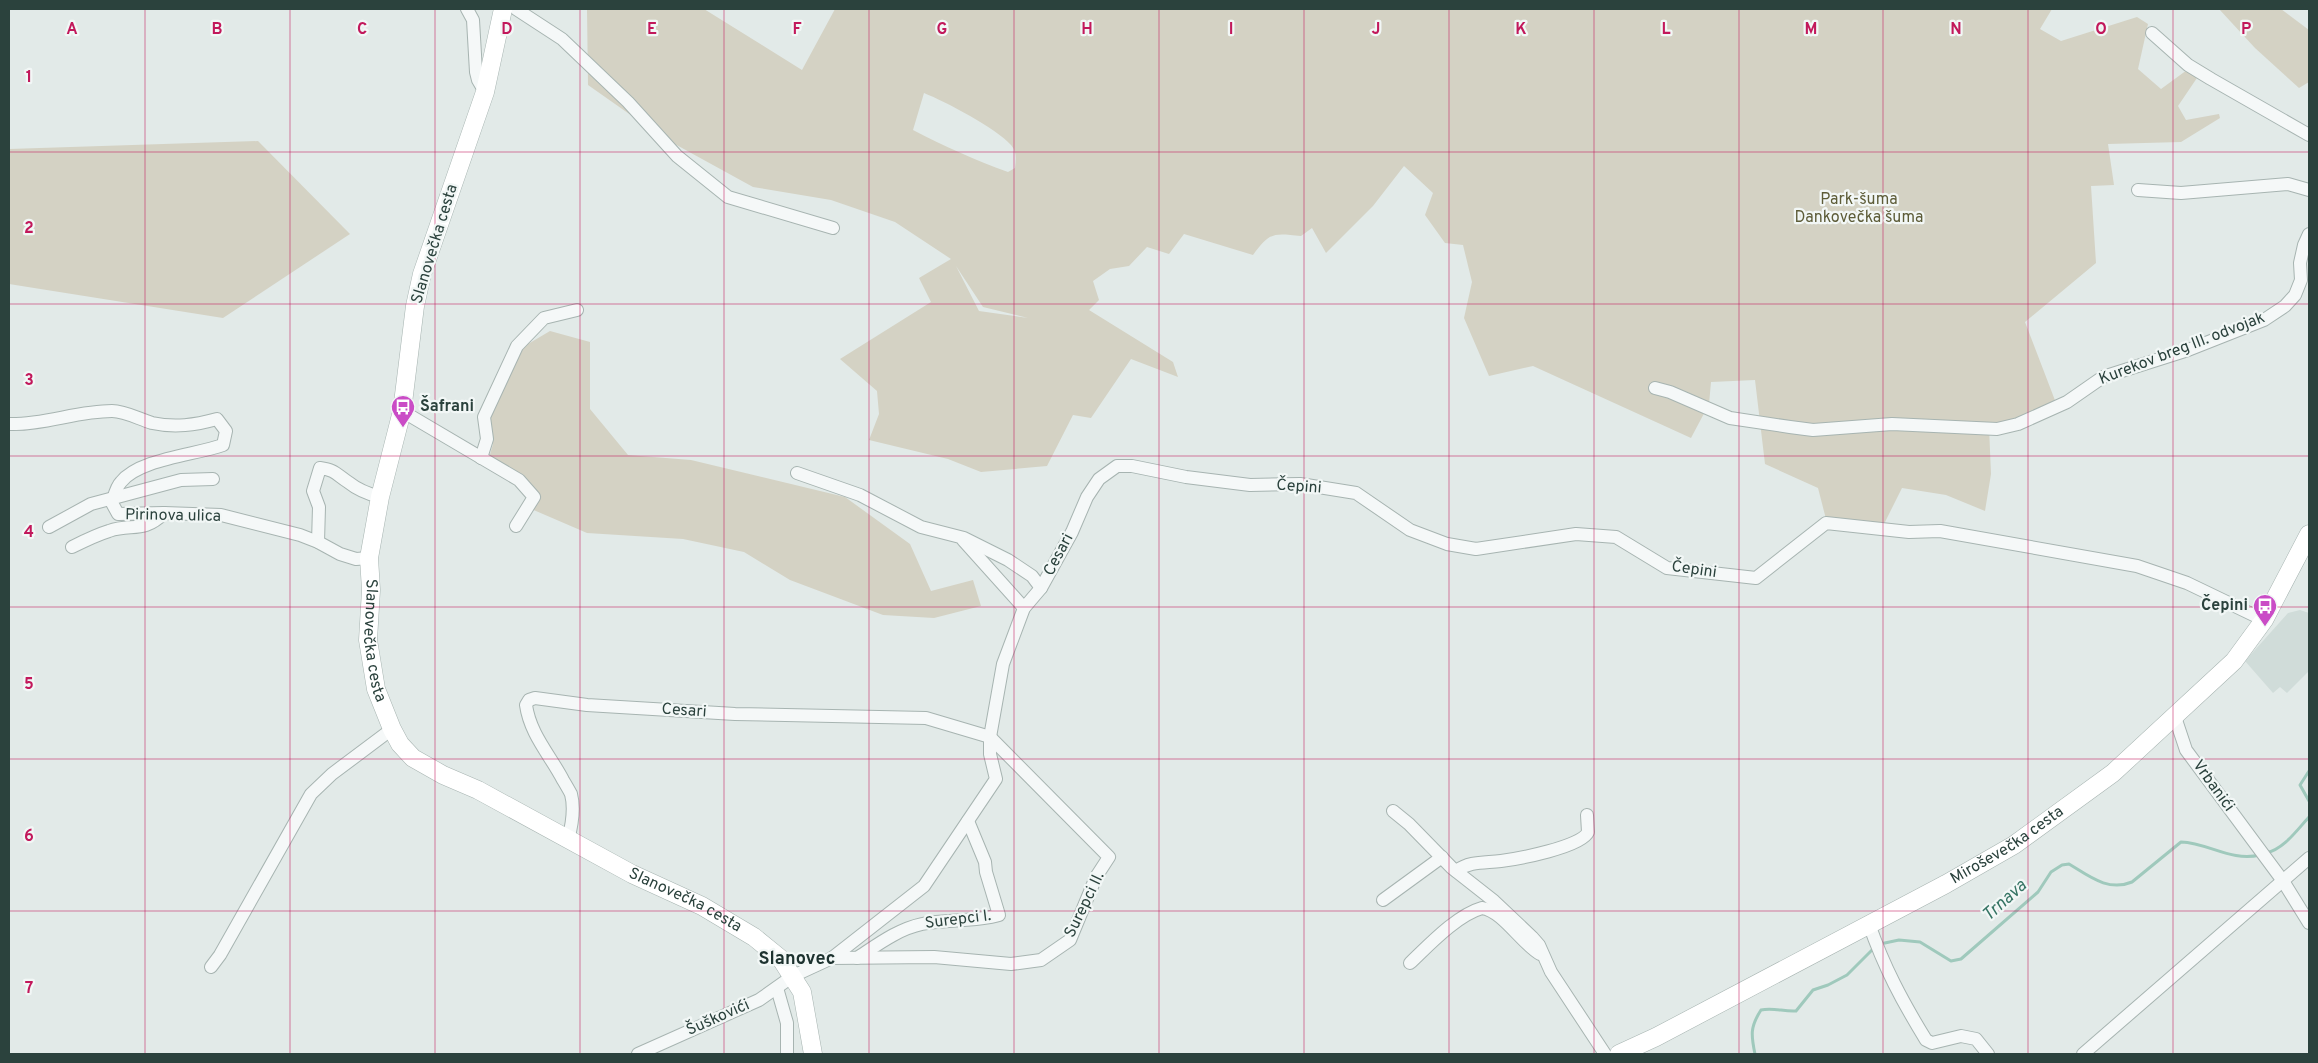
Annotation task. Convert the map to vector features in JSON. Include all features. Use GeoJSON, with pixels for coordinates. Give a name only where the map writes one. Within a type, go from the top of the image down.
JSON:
{"type":"FeatureCollection","features":[{"type":"Feature","properties":{"kind":"street"},"geometry":{"type":"LineString","coordinates":[[467,9],[473,20],[476,72],[485,92]]}},
{"type":"Feature","properties":{"kind":"street","name":"Slanovečka cesta"},"geometry":{"type":"LineString","coordinates":[[503,9],[485,92],[422,274],[415,306],[402,411],[380,497],[369,558],[371,590],[368,640],[376,689],[400,744],[413,758],[443,775],[478,790],[632,874],[702,906],[746,932],[781,959],[802,992],[813,1054]]}},
{"type":"Feature","properties":{"kind":"street"},"geometry":{"type":"LineString","coordinates":[[516,9],[562,39],[628,102],[677,156],[728,197],[833,228]]}},
{"type":"Feature","properties":{"kind":"street"},"geometry":{"type":"LineString","coordinates":[[2152,33],[2188,65],[2309,135]]}},
{"type":"Feature","properties":{"kind":"street"},"geometry":{"type":"LineString","coordinates":[[2138,190],[2181,193],[2288,184],[2309,190]]}},
{"type":"Feature","properties":{"kind":"street","name":"Kurekov breg III. odvojak"},"geometry":{"type":"LineString","coordinates":[[1655,388],[1670,392],[1730,418],[1813,430],[1892,424],[1997,429],[2018,424],[2067,402],[2103,377],[2188,350],[2264,320],[2285,306],[2295,295],[2301,280],[2300,263],[2304,244],[2309,234]]}},
{"type":"Feature","properties":{"kind":"street"},"geometry":{"type":"LineString","coordinates":[[482,458],[487,440],[484,417],[517,346],[544,318],[577,310]]}},
{"type":"Feature","properties":{"kind":"street","name":"Pirinova ulica"},"geometry":{"type":"LineString","coordinates":[[9,424],[53,419],[96,411],[115,411],[152,423],[176,426],[217,419],[226,431],[223,445],[159,462],[136,471],[119,484],[112,503],[118,514],[221,515],[318,542],[340,554],[356,559],[369,558]]}},
{"type":"Feature","properties":{"kind":"street"},"geometry":{"type":"LineString","coordinates":[[402,411],[519,480],[534,497],[516,526]]}},
{"type":"Feature","properties":{"kind":"street","name":"Cesari"},"geometry":{"type":"LineString","coordinates":[[793,976],[832,958],[924,886],[996,778],[990,754],[990,737],[1003,664],[1024,608],[1041,588],[1072,532],[1087,497],[1099,479],[1117,466]]}},
{"type":"Feature","properties":{"kind":"street","name":"Čepini"},"geometry":{"type":"LineString","coordinates":[[1117,466],[1132,466],[1186,477],[1250,485],[1300,484],[1356,494],[1410,530],[1447,544],[1476,549],[1576,534],[1616,537],[1667,568],[1756,578],[1826,523],[1910,532],[1940,531],[2136,566],[2187,583],[2264,620]]}},
{"type":"Feature","properties":{"kind":"street"},"geometry":{"type":"LineString","coordinates":[[318,542],[319,507],[313,491],[320,468],[333,470],[347,482],[365,493],[380,497]]}},
{"type":"Feature","properties":{"kind":"street"},"geometry":{"type":"LineString","coordinates":[[797,473],[860,495],[921,527],[960,537],[1008,560],[1032,576],[1041,588]]}},
{"type":"Feature","properties":{"kind":"street"},"geometry":{"type":"LineString","coordinates":[[49,527],[92,504],[181,480],[213,479]]}},
{"type":"Feature","properties":{"kind":"street"},"geometry":{"type":"LineString","coordinates":[[72,547],[111,530],[131,529],[154,524],[164,513]]}},
{"type":"Feature","properties":{"kind":"street","name":"Miroševečka cesta"},"geometry":{"type":"LineString","coordinates":[[1619,1054],[1656,1037],[1946,884],[2014,845],[2113,773],[2234,661],[2264,620],[2309,534]]}},
{"type":"Feature","properties":{"kind":"street"},"geometry":{"type":"LineString","coordinates":[[960,537],[1024,608]]}},
{"type":"Feature","properties":{"kind":"street","name":"Cesari"},"geometry":{"type":"LineString","coordinates":[[568,840],[573,821],[571,794],[556,766],[542,747],[531,724],[526,705],[529,700],[535,698],[587,705],[735,714],[926,718],[990,737]]}},
{"type":"Feature","properties":{"kind":"street","name":"Vrbanići"},"geometry":{"type":"LineString","coordinates":[[2174,717],[2186,750],[2283,881],[2309,924]]}},
{"type":"Feature","properties":{"kind":"street"},"geometry":{"type":"LineString","coordinates":[[211,967],[220,955],[311,794],[332,774],[392,729]]}},
{"type":"Feature","properties":{"kind":"street","name":"Surepci II."},"geometry":{"type":"LineString","coordinates":[[832,958],[934,957],[1011,964],[1041,960],[1070,940],[1096,877],[1109,857],[990,737]]}},
{"type":"Feature","properties":{"kind":"street"},"geometry":{"type":"LineString","coordinates":[[1393,811],[1409,824],[1456,871],[1494,901],[1532,937],[1539,946],[1542,956],[1605,1054]]}},
{"type":"Feature","properties":{"kind":"street"},"geometry":{"type":"LineString","coordinates":[[1456,871],[1466,865],[1500,861],[1561,848],[1581,840],[1588,832],[1587,815]]}},
{"type":"Feature","properties":{"kind":"street","name":"Surepci I."},"geometry":{"type":"LineString","coordinates":[[856,958],[892,936],[920,924],[960,919],[981,920],[999,915],[986,872],[985,862],[968,821]]}},
{"type":"Feature","properties":{"kind":"street"},"geometry":{"type":"LineString","coordinates":[[1383,900],[1442,857]]}},
{"type":"Feature","properties":{"kind":"street"},"geometry":{"type":"LineString","coordinates":[[2083,1054],[2309,858]]}},
{"type":"Feature","properties":{"kind":"street"},"geometry":{"type":"LineString","coordinates":[[1410,963],[1456,923],[1482,908],[1497,916],[1529,947],[1542,956]]}},
{"type":"Feature","properties":{"kind":"street"},"geometry":{"type":"LineString","coordinates":[[1870,924],[1876,945],[1896,992],[1926,1040],[1932,1043],[1962,1036],[1976,1039],[1988,1054]]}},
{"type":"Feature","properties":{"kind":"street","name":"Šuškovići"},"geometry":{"type":"LineString","coordinates":[[638,1054],[759,1000],[793,976]]}},
{"type":"Feature","properties":{"kind":"street"},"geometry":{"type":"LineString","coordinates":[[777,988],[787,1023],[787,1054]]}},
{"type":"Feature","properties":{"kind":"shaded area"},"geometry":{"type":"Polygon","coordinates":[[[2300,610],[2309,613],[2309,671],[2287,693],[2280,687],[2273,693],[2245,661],[2288,613],[2300,610]]]}},
{"type":"Feature","properties":{"kind":"green space","name":"Park-šuma Dankovečka šuma"},"geometry":{"type":"Polygon","coordinates":[[[587,9],[704,9],[802,70],[835,9],[2052,9],[2040,29],[2061,41],[2137,17],[2148,24],[2138,69],[2161,89],[2187,70],[2199,75],[2178,106],[2186,120],[2219,114],[2220,118],[2181,142],[2108,144],[2114,185],[2091,186],[2096,263],[2025,322],[2056,403],[2028,415],[1989,427],[1991,474],[1985,511],[1946,495],[1902,488],[1883,526],[1826,519],[1818,488],[1765,464],[1755,380],[1711,382],[1709,404],[1691,438],[1533,366],[1489,376],[1464,318],[1472,282],[1463,245],[1445,243],[1425,215],[1433,193],[1404,166],[1373,206],[1326,253],[1312,228],[1301,236],[1284,234],[1268,238],[1253,255],[1184,234],[1169,254],[1147,247],[1129,266],[1110,269],[1093,281],[1099,300],[1089,310],[1173,362],[1178,377],[1131,359],[1091,418],[1073,415],[1047,466],[981,472],[948,459],[869,440],[879,414],[877,391],[840,359],[931,302],[919,278],[951,259],[895,222],[831,200],[753,187],[662,137],[588,85],[587,9]],[[924,93],[913,130],[936,142],[1008,172],[1015,168],[1014,150],[1004,138],[970,116],[924,93]],[[956,266],[979,311],[1028,318],[983,307],[956,266]]]}},
{"type":"Feature","properties":{"kind":"green space"},"geometry":{"type":"Polygon","coordinates":[[[2219,9],[2281,9],[2309,30],[2309,82],[2299,88],[2255,48],[2219,9]]]}},
{"type":"Feature","properties":{"kind":"green space"},"geometry":{"type":"Polygon","coordinates":[[[258,141],[350,234],[223,318],[9,284],[9,149],[258,141]]]}},
{"type":"Feature","properties":{"kind":"green space"},"geometry":{"type":"Polygon","coordinates":[[[550,331],[590,342],[590,409],[628,455],[691,460],[845,497],[910,544],[931,591],[973,580],[981,606],[934,618],[883,615],[790,580],[744,552],[683,539],[587,533],[529,508],[541,498],[524,477],[489,458],[493,444],[489,418],[523,347],[550,331]]]}},
{"type":"Feature","properties":{"kind":"waterway","name":"Trnava"},"geometry":{"type":"LineString","coordinates":[[2309,771],[2300,785],[2309,801]]}},
{"type":"Feature","properties":{"kind":"waterway","name":"Trnava"},"geometry":{"type":"LineString","coordinates":[[2266,853],[2279,848],[2309,817]]}},
{"type":"Feature","properties":{"kind":"waterway","name":"Trnava"},"geometry":{"type":"LineString","coordinates":[[1880,944],[1899,940],[1920,942],[1951,961],[1961,959],[2038,892],[2051,872],[2062,865],[2069,864],[2091,878],[2107,884],[2123,885],[2132,882],[2181,842],[2201,845],[2239,856],[2260,855]]}},
{"type":"Feature","properties":{"kind":"waterway","name":"Trnava"},"geometry":{"type":"LineString","coordinates":[[1755,1054],[1752,1031],[1761,1010],[1796,1011],[1813,990],[1847,975],[1875,947]]}},
{"type":"Feature","properties":{"kind":"place","name":"Šafrani"},"geometry":{"type":"Point","coordinates":[403,428]}},
{"type":"Feature","properties":{"kind":"place","name":"Čepini"},"geometry":{"type":"Point","coordinates":[2265,627]}},
{"type":"Feature","properties":{"kind":"district","name":"Slanovec"},"geometry":{"type":"Point","coordinates":[797,959]}}]}
